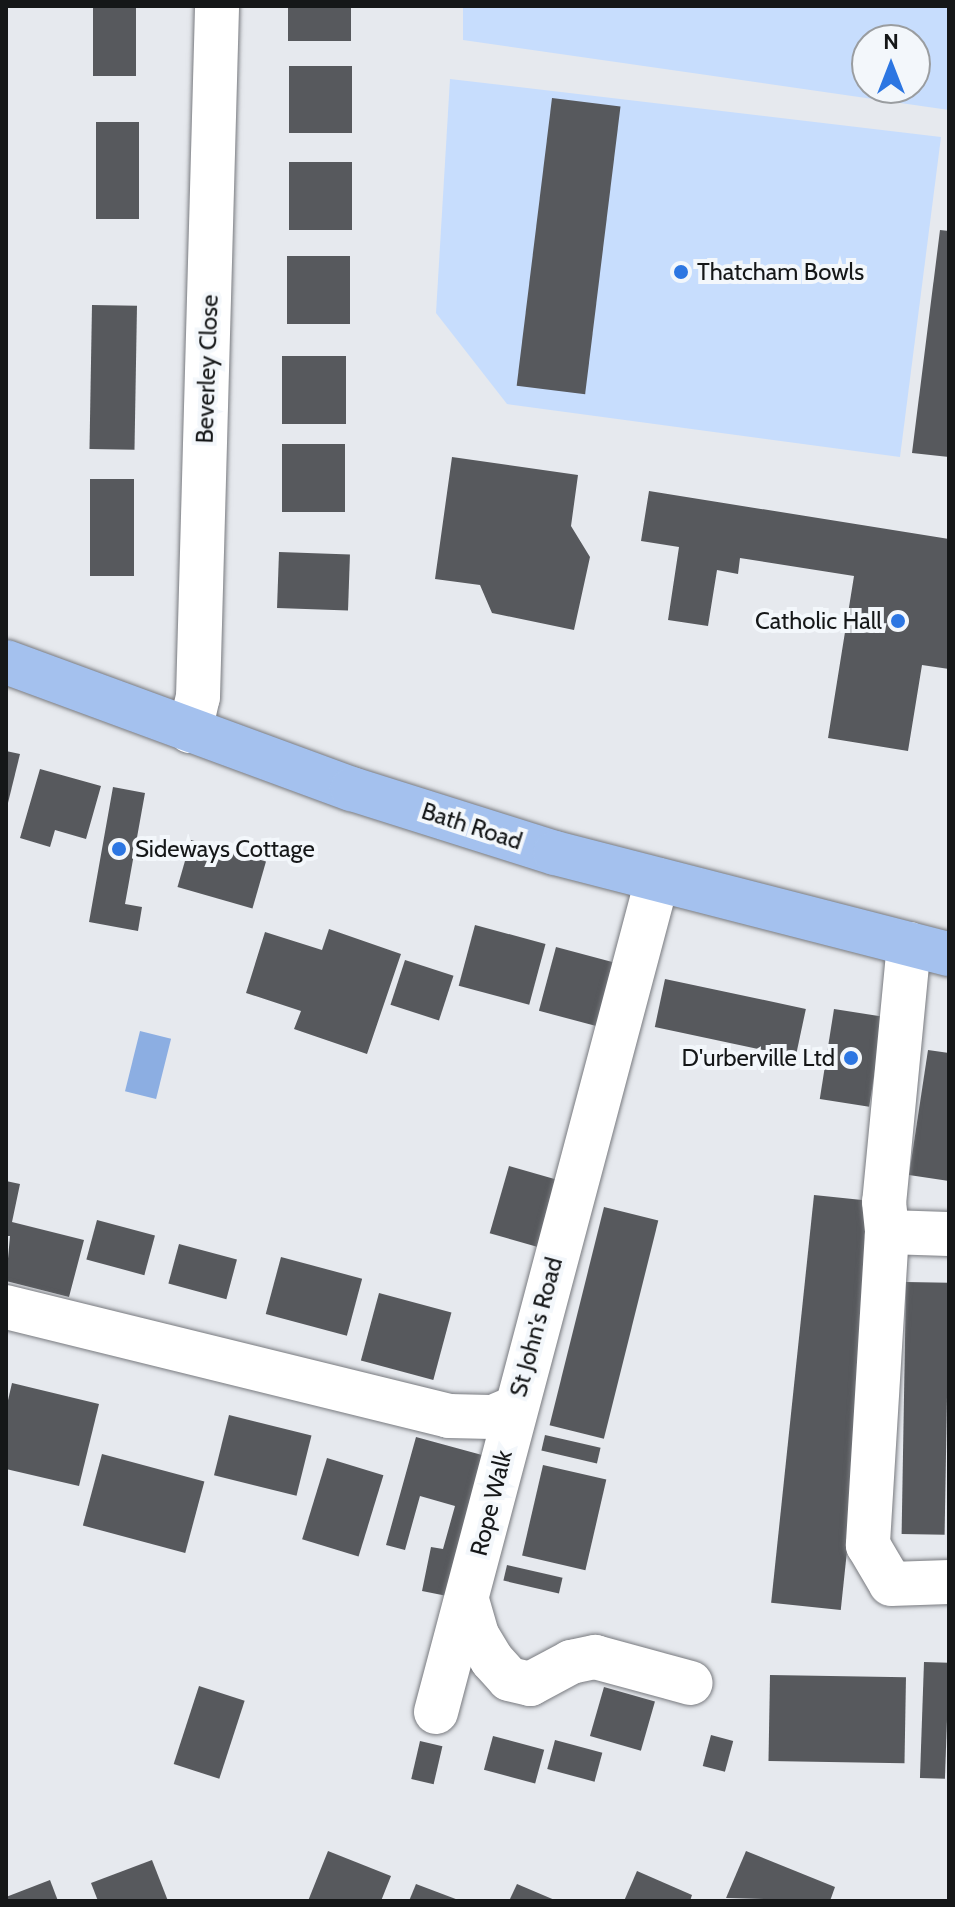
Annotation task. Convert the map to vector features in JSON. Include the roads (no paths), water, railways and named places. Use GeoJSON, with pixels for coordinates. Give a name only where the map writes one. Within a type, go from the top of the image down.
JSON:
{"type":"FeatureCollection","features":[{"type":"Feature","properties":{"kind":"main road","name":"Bath Road"},"geometry":{"type":"LineString","coordinates":[[6,662],[352,789],[555,853],[929,949]]}},
{"type":"Feature","properties":{"kind":"street","name":"Beverley Close"},"geometry":{"type":"LineString","coordinates":[[190,731],[198,681],[217,6]]}},
{"type":"Feature","properties":{"kind":"street","name":"St John's Road"},"geometry":{"type":"LineString","coordinates":[[6,1307],[449,1416],[493,1417],[516,1407],[657,880]]}},
{"type":"Feature","properties":{"kind":"street"},"geometry":{"type":"LineString","coordinates":[[929,949],[884,1202],[887,1232],[868,1545],[891,1584],[949,1582]]}},
{"type":"Feature","properties":{"kind":"street"},"geometry":{"type":"LineString","coordinates":[[887,1232],[949,1234]]}},
{"type":"Feature","properties":{"kind":"street","name":"Rope Walk"},"geometry":{"type":"LineString","coordinates":[[436,1712],[516,1407]]}},
{"type":"Feature","properties":{"kind":"street"},"geometry":{"type":"LineString","coordinates":[[467,1600],[477,1635],[492,1660],[509,1679],[530,1684],[571,1662],[595,1657],[691,1683]]}},
{"type":"Feature","properties":{"kind":"place","name":"Thatcham Bowls"},"geometry":{"type":"Point","coordinates":[681,272]}},
{"type":"Feature","properties":{"kind":"place","name":"Catholic Hall"},"geometry":{"type":"Point","coordinates":[898,621]}},
{"type":"Feature","properties":{"kind":"place","name":"Sideways Cottage"},"geometry":{"type":"Point","coordinates":[119,849]}},
{"type":"Feature","properties":{"kind":"place","name":"D'urberville Ltd"},"geometry":{"type":"Point","coordinates":[851,1058]}}]}
